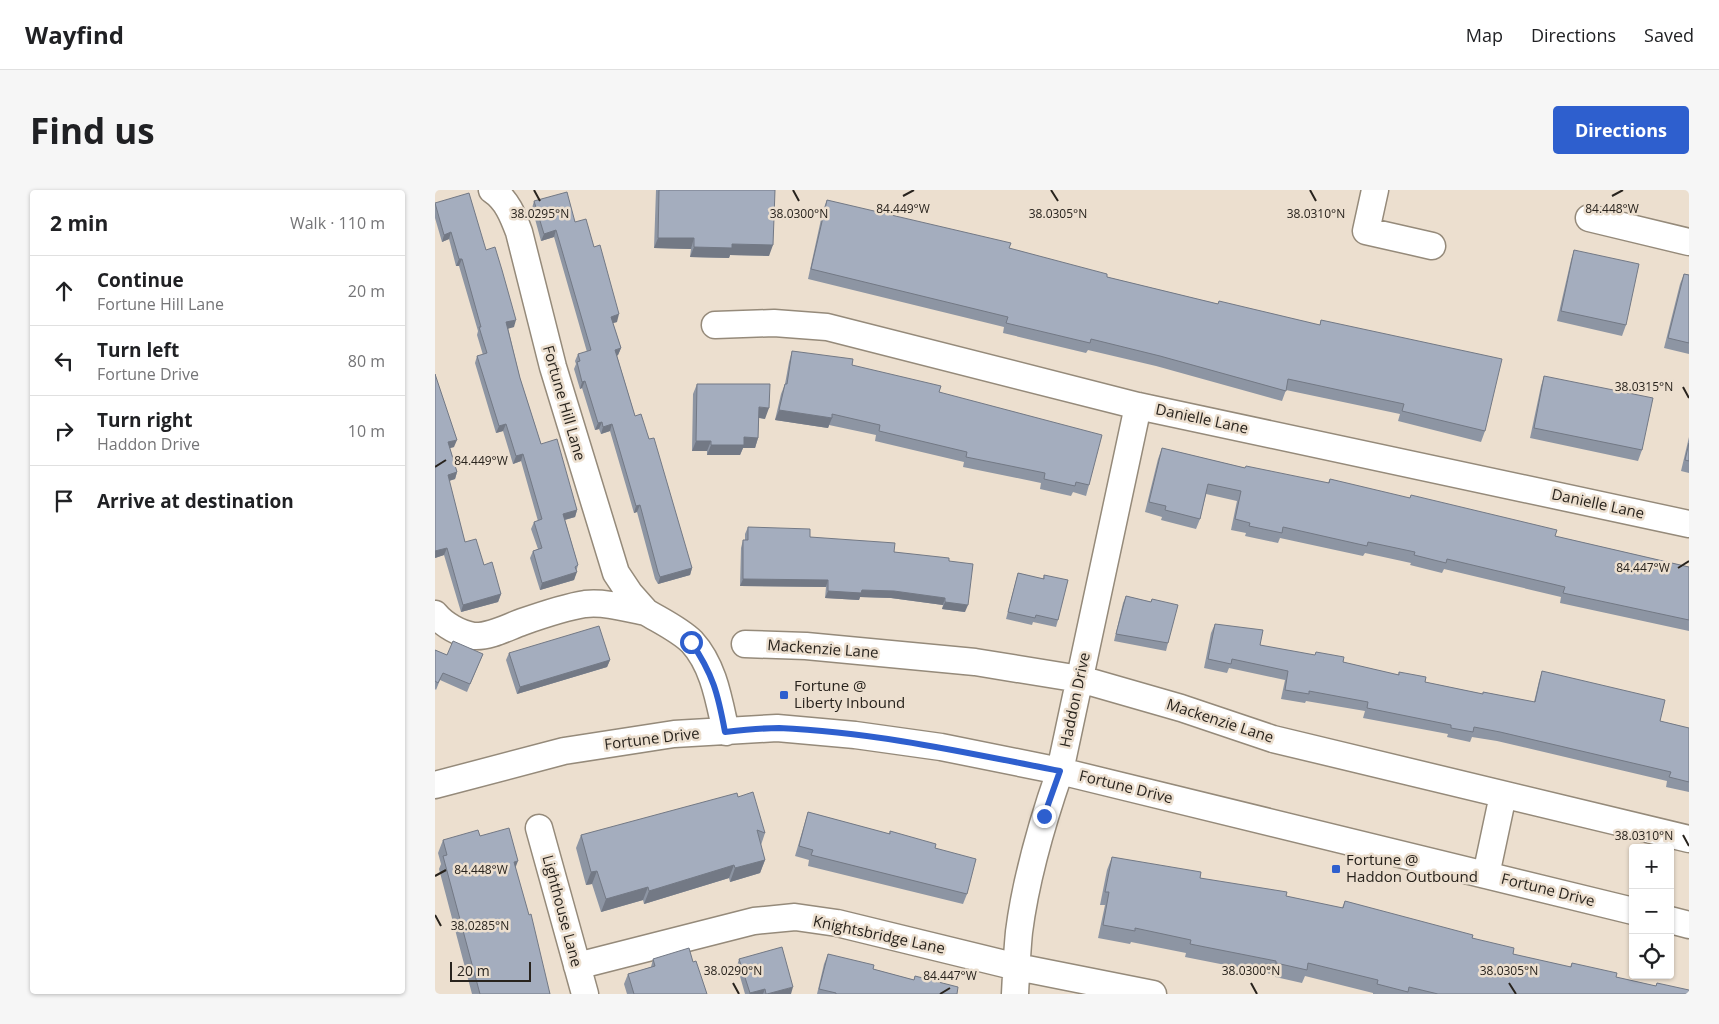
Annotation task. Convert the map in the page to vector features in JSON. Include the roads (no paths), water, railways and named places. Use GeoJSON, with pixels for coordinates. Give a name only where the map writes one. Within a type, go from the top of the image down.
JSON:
{"type":"FeatureCollection","features":[{"type":"Feature","properties":{"kind":"street","name":"Fortune Hill Lane"},"geometry":{"type":"LineString","coordinates":[[492,190],[500,196],[511,213],[519,232],[553,367],[616,573],[646,612],[691,642],[707,665],[717,691],[725,732]]}},
{"type":"Feature","properties":{"kind":"street"},"geometry":{"type":"LineString","coordinates":[[1375,190],[1366,231],[1432,246]]}},
{"type":"Feature","properties":{"kind":"street"},"geometry":{"type":"LineString","coordinates":[[1589,218],[1689,242]]}},
{"type":"Feature","properties":{"kind":"street","name":"Danielle Lane"},"geometry":{"type":"LineString","coordinates":[[715,325],[774,323],[827,327],[1138,406],[1689,524]]}},
{"type":"Feature","properties":{"kind":"street","name":"Haddon Drive"},"geometry":{"type":"LineString","coordinates":[[1015,994],[1019,932],[1031,871],[1044,816],[1060,771],[1138,406]]}},
{"type":"Feature","properties":{"kind":"street","name":"Fortune Hill Lane"},"geometry":{"type":"LineString","coordinates":[[435,614],[440,620],[458,631],[475,636],[494,633],[524,621],[585,604],[607,604],[646,612]]}},
{"type":"Feature","properties":{"kind":"street","name":"Mackenzie Lane"},"geometry":{"type":"LineString","coordinates":[[745,644],[806,646],[975,662],[1080,679],[1181,708],[1273,740],[1689,839]]}},
{"type":"Feature","properties":{"kind":"street","name":"Fortune Drive"},"geometry":{"type":"LineString","coordinates":[[435,785],[564,752],[631,739],[777,728],[855,735],[941,747],[1060,771],[1629,910]]}},
{"type":"Feature","properties":{"kind":"street"},"geometry":{"type":"LineString","coordinates":[[1486,875],[1503,795]]}},
{"type":"Feature","properties":{"kind":"street","name":"Lighthouse Lane"},"geometry":{"type":"LineString","coordinates":[[539,828],[585,994]]}},
{"type":"Feature","properties":{"kind":"street","name":"Knightsbridge Lane"},"geometry":{"type":"LineString","coordinates":[[577,966],[754,921],[795,917],[837,923],[1017,966],[1153,994]]}},
{"type":"Feature","properties":{"kind":"street"},"geometry":{"type":"LineString","coordinates":[[1674,921],[1689,924]]}},
{"type":"Feature","properties":{"kind":"place","name":"Fortune @ Liberty Inbound"},"geometry":{"type":"Point","coordinates":[784,695]}},
{"type":"Feature","properties":{"kind":"place","name":"Fortune @ Haddon Outbound"},"geometry":{"type":"Point","coordinates":[1336,869]}}]}
